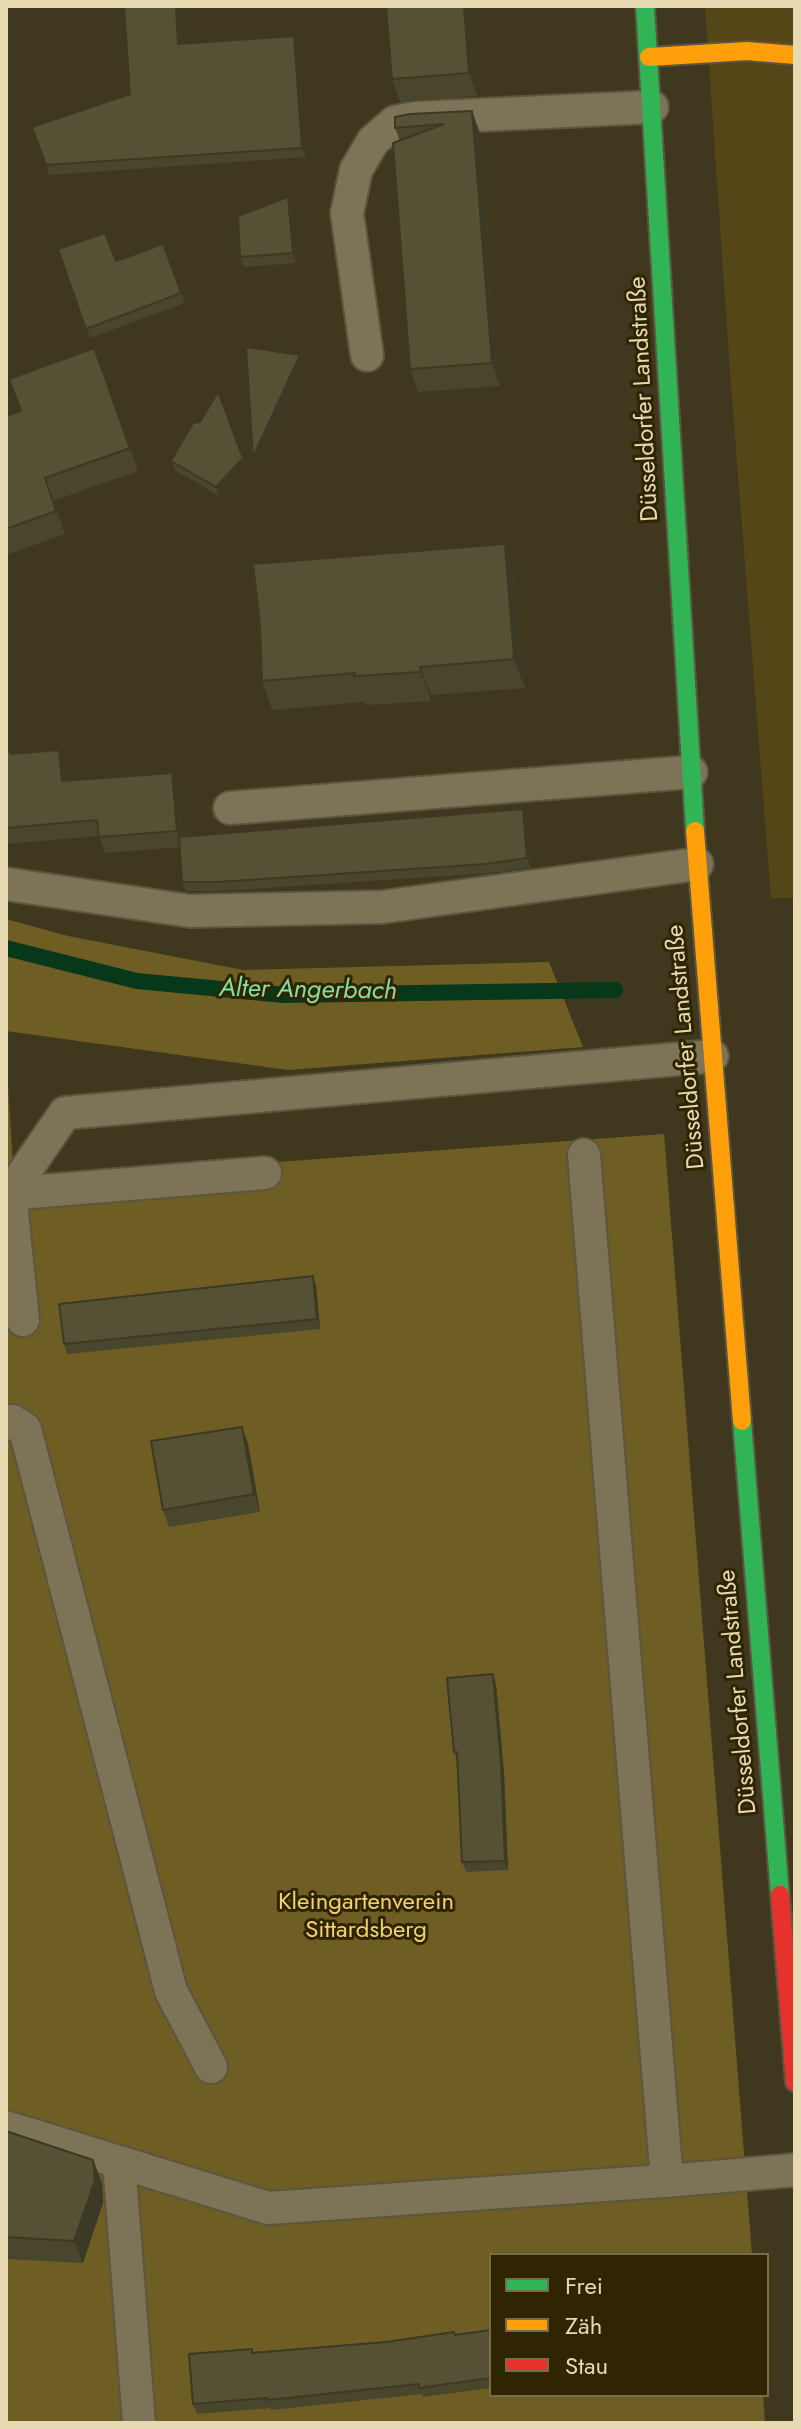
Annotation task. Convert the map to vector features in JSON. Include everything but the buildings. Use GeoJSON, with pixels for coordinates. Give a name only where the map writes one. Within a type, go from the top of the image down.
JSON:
{"type":"FeatureCollection","features":[{"type":"Feature","properties":{"kind":"main road","name":"Düsseldorfer Landstraße"},"geometry":{"type":"LineString","coordinates":[[645,6],[697,864],[795,2082]]}},
{"type":"Feature","properties":{"kind":"main road"},"geometry":{"type":"LineString","coordinates":[[649,57],[747,51],[795,55]]}},
{"type":"Feature","properties":{"kind":"lane"},"geometry":{"type":"LineString","coordinates":[[367,355],[347,213],[356,170],[373,141],[395,122],[416,118],[652,107]]}},
{"type":"Feature","properties":{"kind":"lane"},"geometry":{"type":"LineString","coordinates":[[230,808],[691,772]]}},
{"type":"Feature","properties":{"kind":"lane"},"geometry":{"type":"LineString","coordinates":[[6,884],[190,911],[382,907],[697,864]]}},
{"type":"Feature","properties":{"kind":"lane"},"geometry":{"type":"LineString","coordinates":[[23,1320],[8,1193],[65,1113],[712,1056]]}},
{"type":"Feature","properties":{"kind":"lane"},"geometry":{"type":"LineString","coordinates":[[584,1155],[667,2181]]}},
{"type":"Feature","properties":{"kind":"lane"},"geometry":{"type":"LineString","coordinates":[[8,1193],[265,1173]]}},
{"type":"Feature","properties":{"kind":"lane"},"geometry":{"type":"LineString","coordinates":[[6,1424],[12,1421],[25,1429],[171,1991],[211,2067]]}},
{"type":"Feature","properties":{"kind":"lane"},"geometry":{"type":"LineString","coordinates":[[6,2127],[268,2208],[795,2170]]}},
{"type":"Feature","properties":{"kind":"lane"},"geometry":{"type":"LineString","coordinates":[[119,2162],[139,2423]]}},
{"type":"Feature","properties":{"kind":"shaded area"},"geometry":{"type":"Polygon","coordinates":[[[705,6],[795,6],[795,898],[771,898],[705,6]]]}},
{"type":"Feature","properties":{"kind":"green space"},"geometry":{"type":"Polygon","coordinates":[[[6,919],[68,936],[243,970],[549,962],[583,1047],[288,1070],[6,1031],[6,919]]]}},
{"type":"Feature","properties":{"kind":"green space","name":"Kleingartenverein Sittardsberg"},"geometry":{"type":"Polygon","coordinates":[[[6,1054],[14,1181],[664,1134],[752,2253],[489,2253],[489,2397],[763,2397],[765,2423],[6,2423],[6,1054]]]}},
{"type":"Feature","properties":{"kind":"waterway","name":"Alter Angerbach"},"geometry":{"type":"LineString","coordinates":[[6,948],[137,981],[284,995],[615,990]]}},
{"type":"Feature","properties":{"kind":"traffic: fast"},"geometry":{"type":"LineString","coordinates":[[645,6],[695,831]]}},
{"type":"Feature","properties":{"kind":"traffic: fast"},"geometry":{"type":"LineString","coordinates":[[742,1421],[780,1895]]}},
{"type":"Feature","properties":{"kind":"traffic: slow"},"geometry":{"type":"LineString","coordinates":[[649,57],[747,51],[795,55]]}},
{"type":"Feature","properties":{"kind":"traffic: slow"},"geometry":{"type":"LineString","coordinates":[[695,831],[742,1421]]}},
{"type":"Feature","properties":{"kind":"traffic: jam"},"geometry":{"type":"LineString","coordinates":[[780,1895],[795,2082]]}}]}
